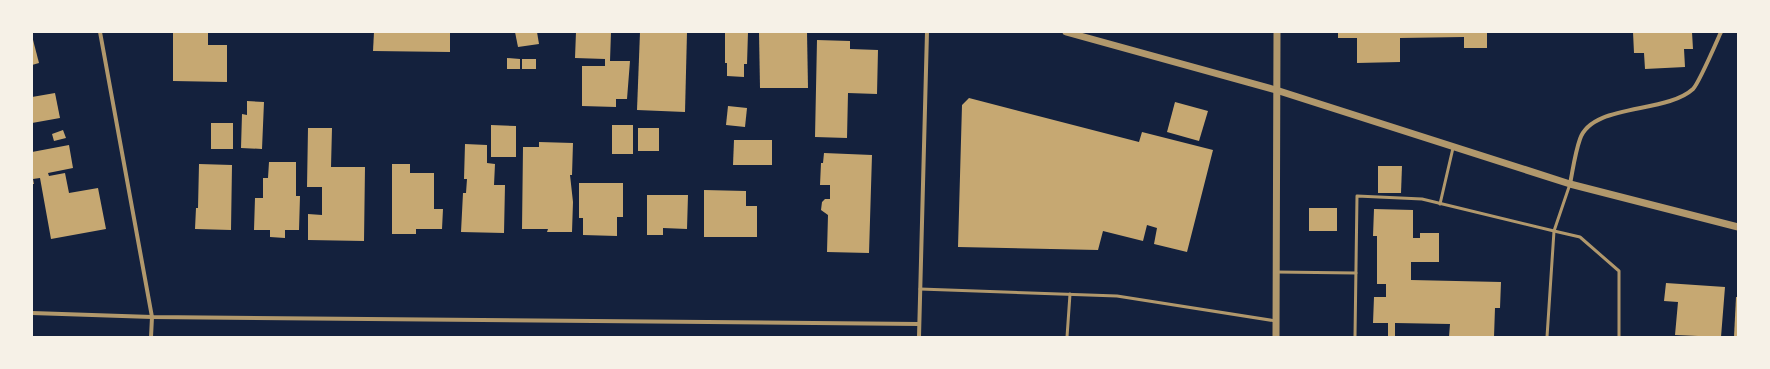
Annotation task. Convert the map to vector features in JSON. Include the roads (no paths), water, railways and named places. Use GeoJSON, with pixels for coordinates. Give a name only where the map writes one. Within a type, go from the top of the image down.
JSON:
{"type":"FeatureCollection","features":[{"type":"Feature","properties":{"kind":"street"},"geometry":{"type":"LineString","coordinates":[[100,32],[152,317],[152,337]]}},
{"type":"Feature","properties":{"kind":"street"},"geometry":{"type":"LineString","coordinates":[[919,337],[927,32]]}},
{"type":"Feature","properties":{"kind":"street"},"geometry":{"type":"LineString","coordinates":[[1066,32],[1276,90],[1570,184],[1738,227]]}},
{"type":"Feature","properties":{"kind":"street"},"geometry":{"type":"LineString","coordinates":[[1276,337],[1277,32]]}},
{"type":"Feature","properties":{"kind":"street"},"geometry":{"type":"LineString","coordinates":[[1570,184],[1580,138],[1590,124],[1608,116],[1676,100],[1694,88],[1721,32]]}},
{"type":"Feature","properties":{"kind":"street"},"geometry":{"type":"LineString","coordinates":[[32,313],[152,317],[919,324]]}},
{"type":"Feature","properties":{"kind":"lane"},"geometry":{"type":"LineString","coordinates":[[1440,204],[1454,146]]}},
{"type":"Feature","properties":{"kind":"lane"},"geometry":{"type":"LineString","coordinates":[[1547,337],[1554,231],[1570,184]]}},
{"type":"Feature","properties":{"kind":"lane"},"geometry":{"type":"LineString","coordinates":[[1355,337],[1357,196],[1422,199],[1580,237],[1620,271],[1619,337]]}},
{"type":"Feature","properties":{"kind":"lane"},"geometry":{"type":"LineString","coordinates":[[1276,272],[1356,273]]}},
{"type":"Feature","properties":{"kind":"lane"},"geometry":{"type":"LineString","coordinates":[[920,289],[1117,296],[1276,321]]}},
{"type":"Feature","properties":{"kind":"lane"},"geometry":{"type":"LineString","coordinates":[[1067,337],[1070,294]]}}]}
